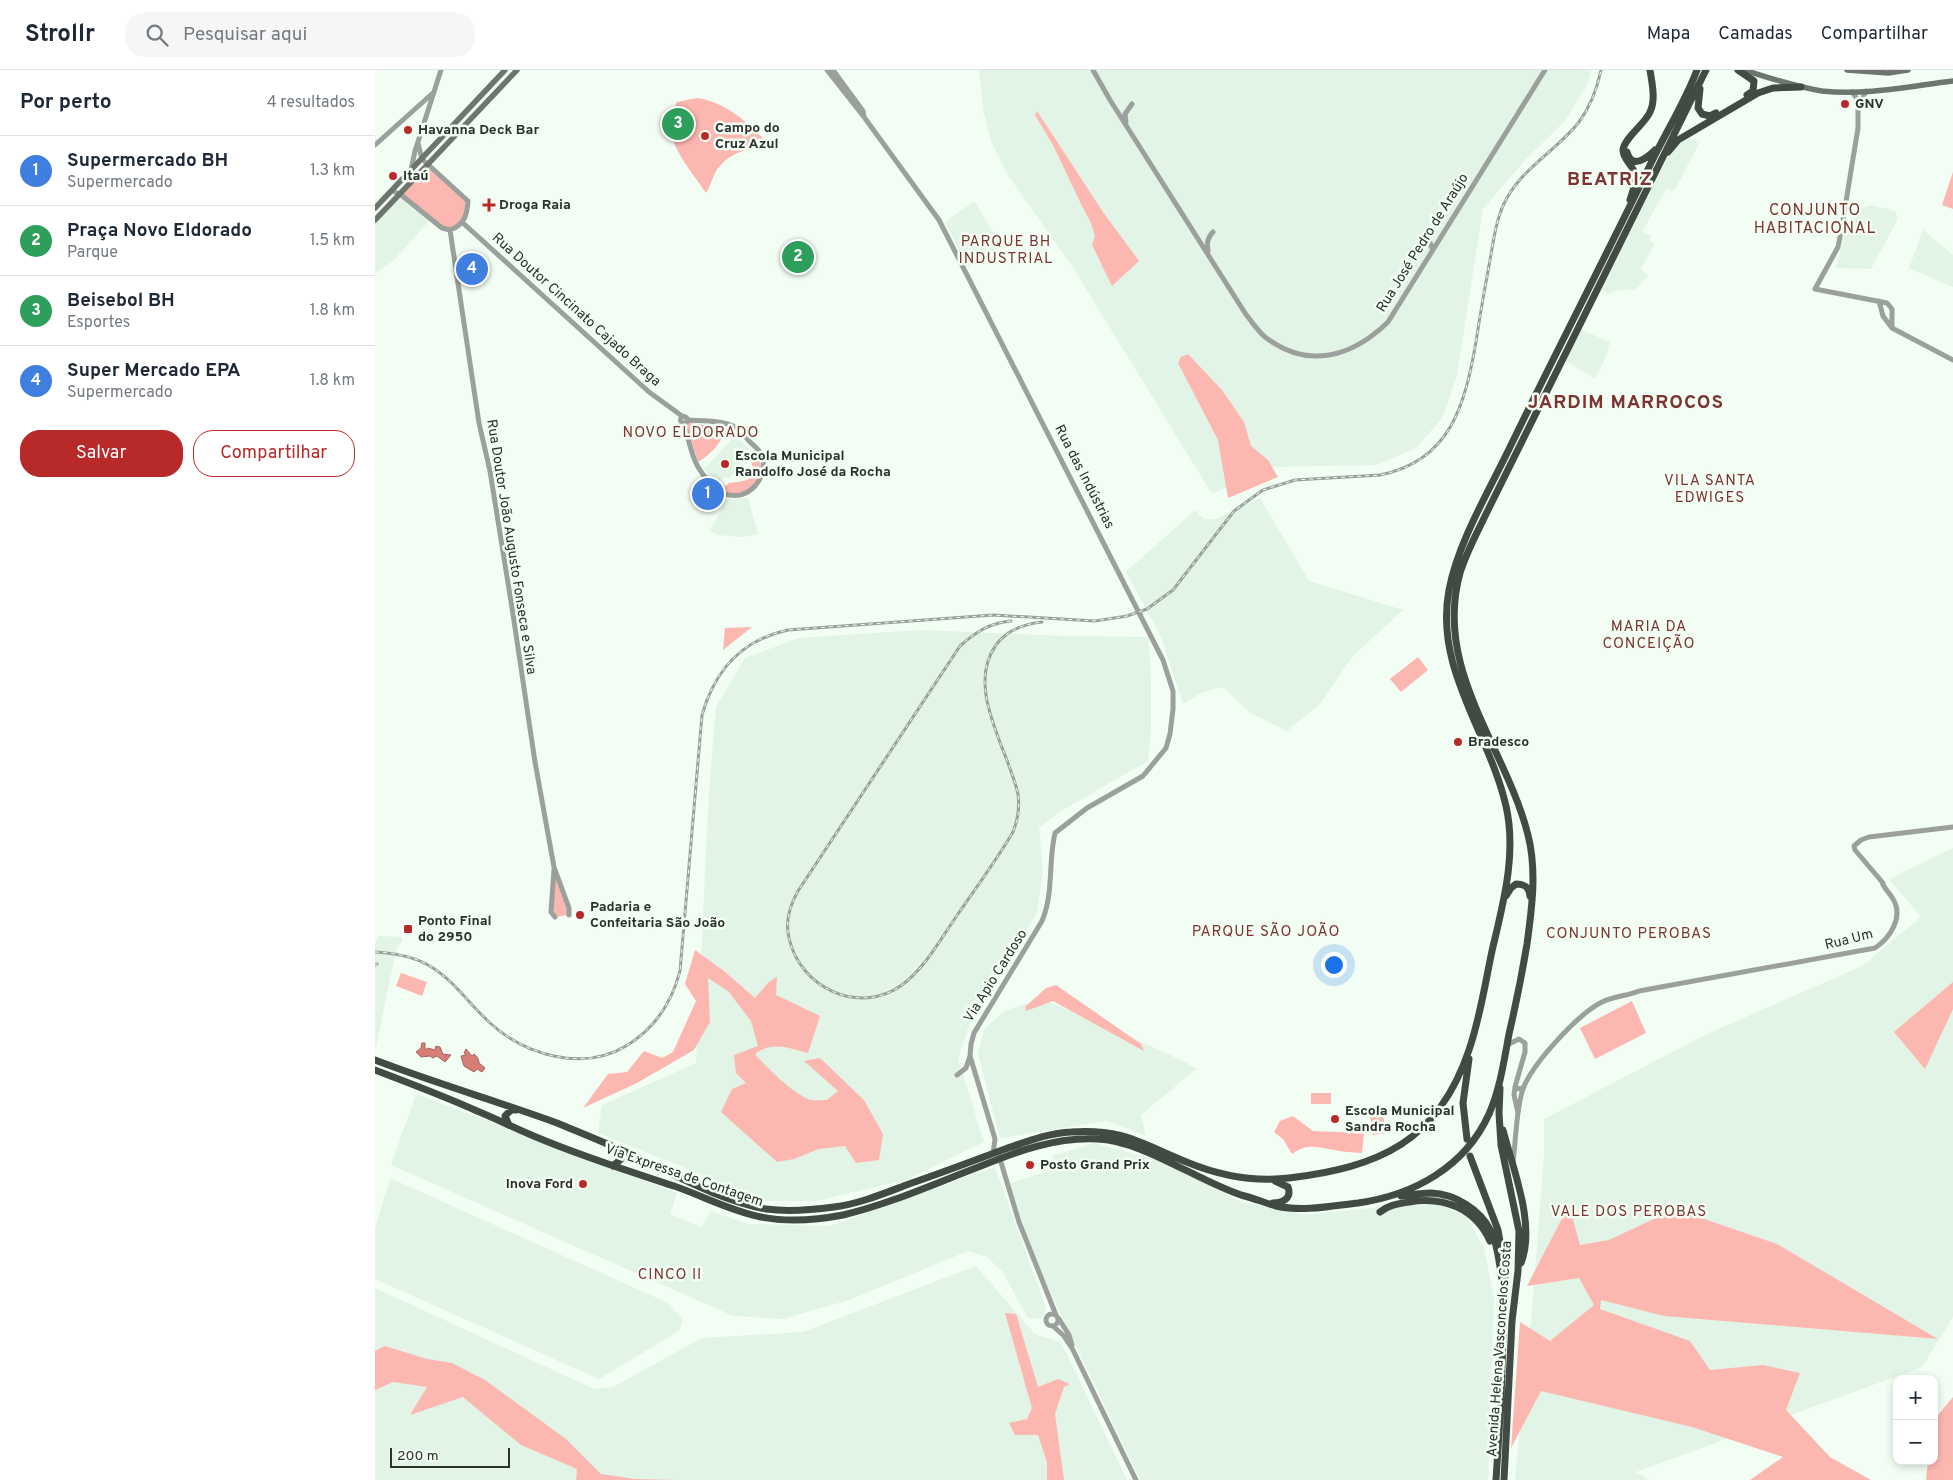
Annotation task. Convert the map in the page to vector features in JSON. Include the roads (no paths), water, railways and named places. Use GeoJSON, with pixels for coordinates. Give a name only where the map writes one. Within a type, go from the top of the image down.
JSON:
{"type":"FeatureCollection","features":[{"type":"Feature","properties":{"kind":"highway"},"geometry":{"type":"LineString","coordinates":[[1652,70],[1657,100],[1655,112],[1632,140],[1627,148],[1627,152],[1628,156],[1640,161],[1645,160],[1659,147]]}},
{"type":"Feature","properties":{"kind":"highway"},"geometry":{"type":"LineString","coordinates":[[1626,216],[1636,179],[1635,173],[1625,159],[1623,151],[1625,145],[1651,112],[1653,100],[1652,70]]}},
{"type":"Feature","properties":{"kind":"highway"},"geometry":{"type":"LineString","coordinates":[[1467,1139],[1463,1103],[1471,1046],[1502,907],[1510,842],[1507,812],[1490,757],[1473,721],[1450,660],[1446,631],[1447,600],[1452,574],[1468,534],[1659,147],[1689,91],[1697,70]]}},
{"type":"Feature","properties":{"kind":"highway"},"geometry":{"type":"LineString","coordinates":[[1390,1197],[1439,1174],[1471,1143],[1488,1116],[1501,1072],[1527,943],[1534,874],[1528,835],[1459,663],[1454,634],[1460,574],[1486,514],[1706,70]]}},
{"type":"Feature","properties":{"kind":"highway"},"geometry":{"type":"LineString","coordinates":[[1701,80],[1699,108],[1702,114],[1710,116],[1753,91],[1755,86],[1752,78],[1738,70]]}},
{"type":"Feature","properties":{"kind":"highway"},"geometry":{"type":"LineString","coordinates":[[1660,162],[1678,140],[1759,93],[1773,88],[1801,87]]}},
{"type":"Feature","properties":{"kind":"highway"},"geometry":{"type":"LineString","coordinates":[[1502,907],[1508,891],[1516,884],[1525,885],[1529,890],[1531,903]]}},
{"type":"Feature","properties":{"kind":"highway"},"geometry":{"type":"LineString","coordinates":[[1266,1180],[1292,1178],[1363,1164],[1392,1151],[1423,1128],[1441,1109],[1458,1079],[1471,1046]]}},
{"type":"Feature","properties":{"kind":"highway","name":"Via Expressa de Contagem"},"geometry":{"type":"LineString","coordinates":[[375,1060],[426,1080],[560,1124],[724,1197],[763,1208],[782,1210],[843,1206],[996,1156],[1065,1140],[1098,1139],[1115,1141],[1237,1193],[1290,1208],[1314,1208],[1390,1197]]}},
{"type":"Feature","properties":{"kind":"highway","name":"Via Expressa de Contagem"},"geometry":{"type":"LineString","coordinates":[[375,1070],[429,1090],[538,1138],[613,1166],[760,1216],[802,1219],[844,1214],[881,1204],[996,1156],[1004,1150],[1031,1140],[1065,1132],[1127,1136],[1187,1162],[1219,1173],[1240,1178],[1266,1180]]}},
{"type":"Feature","properties":{"kind":"highway","name":"Avenida Helena Vasconcelos Costa"},"geometry":{"type":"LineString","coordinates":[[1501,1072],[1499,1113],[1501,1145],[1518,1222],[1518,1271],[1512,1321],[1504,1480]]}},
{"type":"Feature","properties":{"kind":"highway"},"geometry":{"type":"LineString","coordinates":[[509,1125],[505,1120],[507,1112],[519,1110]]}},
{"type":"Feature","properties":{"kind":"highway"},"geometry":{"type":"LineString","coordinates":[[1499,1113],[1524,1211],[1526,1247],[1518,1271]]}},
{"type":"Feature","properties":{"kind":"highway"},"geometry":{"type":"LineString","coordinates":[[613,1166],[621,1159],[618,1149]]}},
{"type":"Feature","properties":{"kind":"highway","name":"Avenida Helena Vasconcelos Costa"},"geometry":{"type":"LineString","coordinates":[[1470,1156],[1498,1230],[1505,1269],[1501,1402],[1496,1480]]}},
{"type":"Feature","properties":{"kind":"highway"},"geometry":{"type":"LineString","coordinates":[[1265,1202],[1277,1203],[1284,1201],[1288,1198],[1290,1192],[1288,1187],[1281,1182],[1266,1180]]}},
{"type":"Feature","properties":{"kind":"highway"},"geometry":{"type":"LineString","coordinates":[[1390,1197],[1433,1193],[1445,1195],[1466,1204],[1474,1210],[1487,1225],[1493,1238],[1505,1300]]}},
{"type":"Feature","properties":{"kind":"highway"},"geometry":{"type":"LineString","coordinates":[[1380,1212],[1396,1204],[1422,1200],[1439,1200],[1450,1204],[1479,1222],[1498,1258]]}},
{"type":"Feature","properties":{"kind":"main road"},"geometry":{"type":"LineString","coordinates":[[375,208],[505,70]]}},
{"type":"Feature","properties":{"kind":"main road"},"geometry":{"type":"LineString","coordinates":[[375,220],[517,70]]}},
{"type":"Feature","properties":{"kind":"main road"},"geometry":{"type":"LineString","coordinates":[[1744,70],[1801,87],[1824,91],[1866,91],[1953,81]]}},
{"type":"Feature","properties":{"kind":"main road"},"geometry":{"type":"LineString","coordinates":[[1847,70],[1888,73],[1908,70]]}},
{"type":"Feature","properties":{"kind":"street"},"geometry":{"type":"LineString","coordinates":[[411,170],[441,70]]}},
{"type":"Feature","properties":{"kind":"street","name":"Rua das Indústrias"},"geometry":{"type":"LineString","coordinates":[[827,70],[864,117],[939,220],[1163,660],[1173,692],[1173,709],[1166,748],[1143,776],[1087,808],[1062,827]]}},
{"type":"Feature","properties":{"kind":"street","name":"Rua das Indústrias"},"geometry":{"type":"LineString","coordinates":[[833,70],[863,112],[864,117]]}},
{"type":"Feature","properties":{"kind":"street","name":"Rua José Pedro de Araújo"},"geometry":{"type":"LineString","coordinates":[[1093,70],[1245,313],[1263,336],[1298,354],[1314,356],[1340,353],[1358,345],[1388,322],[1545,70]]}},
{"type":"Feature","properties":{"kind":"street"},"geometry":{"type":"LineString","coordinates":[[1859,107],[1866,91]]}},
{"type":"Feature","properties":{"kind":"street"},"geometry":{"type":"LineString","coordinates":[[375,145],[434,92]]}},
{"type":"Feature","properties":{"kind":"street"},"geometry":{"type":"LineString","coordinates":[[1852,92],[1858,100],[1859,128],[1841,232],[1838,246],[1815,290],[1887,303],[1892,309],[1892,328]]}},
{"type":"Feature","properties":{"kind":"street"},"geometry":{"type":"LineString","coordinates":[[1126,125],[1125,114],[1132,104]]}},
{"type":"Feature","properties":{"kind":"street"},"geometry":{"type":"LineString","coordinates":[[392,191],[400,194],[442,228],[450,230],[463,223],[467,213],[468,201],[422,159],[418,143]]}},
{"type":"Feature","properties":{"kind":"street","name":"Rua Doutor Cincinato Cajado Braga"},"geometry":{"type":"LineString","coordinates":[[463,223],[649,392],[681,417],[686,417],[686,422]]}},
{"type":"Feature","properties":{"kind":"street","name":"Rua Doutor João Augusto Fonseca e Silva"},"geometry":{"type":"LineString","coordinates":[[450,230],[469,358],[493,489],[535,762],[554,867],[569,908],[569,915]]}},
{"type":"Feature","properties":{"kind":"street"},"geometry":{"type":"LineString","coordinates":[[1209,254],[1208,236],[1213,232]]}},
{"type":"Feature","properties":{"kind":"street"},"geometry":{"type":"LineString","coordinates":[[1427,235],[1432,249]]}},
{"type":"Feature","properties":{"kind":"street"},"geometry":{"type":"LineString","coordinates":[[1879,301],[1883,316],[1892,328],[1953,360]]}},
{"type":"Feature","properties":{"kind":"street"},"geometry":{"type":"LineString","coordinates":[[686,422],[725,424],[733,426],[741,433],[762,456],[762,476],[756,486],[747,492],[736,495],[725,494],[719,490],[698,467],[686,422]]}},
{"type":"Feature","properties":{"kind":"street","name":"Via Apio Cardoso"},"geometry":{"type":"LineString","coordinates":[[996,1156],[995,1139],[971,1056],[971,1044],[974,1033],[1042,921],[1047,909],[1053,839],[1055,833],[1062,827]]}},
{"type":"Feature","properties":{"kind":"street","name":"Rua Um"},"geometry":{"type":"LineString","coordinates":[[1513,1164],[1524,1087],[1541,1059],[1587,1012],[1610,998],[1637,992],[1874,950],[1887,939],[1895,926],[1898,909],[1882,882],[1855,850],[1856,843],[1869,837],[1953,828]]}},
{"type":"Feature","properties":{"kind":"street","name":"Rua Doutor João Augusto Fonseca e Silva"},"geometry":{"type":"LineString","coordinates":[[554,867],[551,912],[555,917]]}},
{"type":"Feature","properties":{"kind":"street"},"geometry":{"type":"LineString","coordinates":[[1507,1045],[1519,1039],[1523,1040],[1525,1046],[1515,1087],[1515,1103],[1519,1115]]}},
{"type":"Feature","properties":{"kind":"street"},"geometry":{"type":"LineString","coordinates":[[957,1075],[965,1068],[971,1056]]}},
{"type":"Feature","properties":{"kind":"street"},"geometry":{"type":"LineString","coordinates":[[1515,1087],[1520,1089],[1524,1087]]}},
{"type":"Feature","properties":{"kind":"street"},"geometry":{"type":"LineString","coordinates":[[1506,1141],[1516,1138]]}},
{"type":"Feature","properties":{"kind":"street","name":"Via Apio Cardoso"},"geometry":{"type":"LineString","coordinates":[[995,1139],[1004,1150]]}},
{"type":"Feature","properties":{"kind":"street"},"geometry":{"type":"LineString","coordinates":[[996,1156],[1019,1222],[1057,1317],[1069,1335],[1073,1348],[1136,1480]]}},
{"type":"Feature","properties":{"kind":"street"},"geometry":{"type":"LineString","coordinates":[[1048,1296],[1047,1323],[1064,1336],[1073,1348]]}},
{"type":"Feature","properties":{"kind":"street"},"geometry":{"type":"LineString","coordinates":[[1047,1316],[1052,1314],[1057,1317]]}},
{"type":"Feature","properties":{"kind":"street"},"geometry":{"type":"LineString","coordinates":[[1053,1326],[1057,1324],[1057,1317]]}},
{"type":"Feature","properties":{"kind":"railway"},"geometry":{"type":"LineString","coordinates":[[375,952],[405,956],[433,968],[448,980],[490,1023],[520,1044],[537,1051],[573,1059],[592,1058],[609,1054],[636,1039],[661,1014],[677,982],[680,971],[702,715],[714,684],[732,659],[757,641],[788,630],[993,615],[1095,621],[1127,616],[1147,609],[1173,590],[1234,511],[1263,490],[1295,480],[1380,475],[1404,468],[1423,457],[1439,443],[1451,426],[1460,408],[1472,365],[1494,236],[1503,205],[1522,177],[1579,122],[1593,97],[1601,70]]}},
{"type":"Feature","properties":{"kind":"railway"},"geometry":{"type":"LineString","coordinates":[[1011,621],[983,629],[960,646],[795,896],[789,914],[788,926],[789,938],[795,956],[805,971],[818,983],[833,992],[850,997],[868,998],[885,994],[902,985],[910,978],[932,953],[1013,832],[1018,813],[1018,794],[992,719],[985,680],[988,662],[1000,640],[1016,629],[1042,622]]}},
{"type":"Feature","properties":{"kind":"place","name":"GNV"},"geometry":{"type":"Point","coordinates":[1845,104]}},
{"type":"Feature","properties":{"kind":"place","name":"Beisebol BH"},"geometry":{"type":"Point","coordinates":[678,124]}},
{"type":"Feature","properties":{"kind":"place","name":"Havanna Deck Bar"},"geometry":{"type":"Point","coordinates":[408,130]}},
{"type":"Feature","properties":{"kind":"place","name":"Campo do Cruz Azul"},"geometry":{"type":"Point","coordinates":[705,136]}},
{"type":"Feature","properties":{"kind":"place","name":"Itaú"},"geometry":{"type":"Point","coordinates":[393,176]}},
{"type":"Feature","properties":{"kind":"place","name":"Droga Raia"},"geometry":{"type":"Point","coordinates":[489,205]}},
{"type":"Feature","properties":{"kind":"place","name":"Praça Novo Eldorado"},"geometry":{"type":"Point","coordinates":[798,257]}},
{"type":"Feature","properties":{"kind":"place","name":"Super Mercado EPA"},"geometry":{"type":"Point","coordinates":[472,269]}},
{"type":"Feature","properties":{"kind":"place","name":"Escola Municipal Randolfo José da Rocha"},"geometry":{"type":"Point","coordinates":[725,464]}},
{"type":"Feature","properties":{"kind":"place","name":"Supermercado BH"},"geometry":{"type":"Point","coordinates":[708,494]}},
{"type":"Feature","properties":{"kind":"place","name":"Bradesco"},"geometry":{"type":"Point","coordinates":[1458,742]}},
{"type":"Feature","properties":{"kind":"place","name":"Padaria e Confeitaria São João"},"geometry":{"type":"Point","coordinates":[580,915]}},
{"type":"Feature","properties":{"kind":"place","name":"Ponto Final do 2950"},"geometry":{"type":"Point","coordinates":[408,929]}},
{"type":"Feature","properties":{"kind":"place","name":"Escola Municipal Sandra Rocha"},"geometry":{"type":"Point","coordinates":[1335,1119]}},
{"type":"Feature","properties":{"kind":"place","name":"Posto Grand Prix"},"geometry":{"type":"Point","coordinates":[1030,1165]}},
{"type":"Feature","properties":{"kind":"place","name":"Inova Ford"},"geometry":{"type":"Point","coordinates":[583,1184]}},
{"type":"Feature","properties":{"kind":"district","name":"BEATRIZ"},"geometry":{"type":"Point","coordinates":[1610,180]}},
{"type":"Feature","properties":{"kind":"district","name":"CONJUNTO HABITACIONAL"},"geometry":{"type":"Point","coordinates":[1815,220]}},
{"type":"Feature","properties":{"kind":"district","name":"PARQUE BH INDUSTRIAL"},"geometry":{"type":"Point","coordinates":[1006,250]}},
{"type":"Feature","properties":{"kind":"district","name":"JARDIM MARROCOS"},"geometry":{"type":"Point","coordinates":[1626,403]}},
{"type":"Feature","properties":{"kind":"district","name":"NOVO ELDORADO"},"geometry":{"type":"Point","coordinates":[691,433]}},
{"type":"Feature","properties":{"kind":"district","name":"VILA SANTA EDWIGES"},"geometry":{"type":"Point","coordinates":[1710,490]}},
{"type":"Feature","properties":{"kind":"district","name":"MARIA DA CONCEIÇÃO"},"geometry":{"type":"Point","coordinates":[1649,636]}},
{"type":"Feature","properties":{"kind":"district","name":"PARQUE SÃO JOÃO"},"geometry":{"type":"Point","coordinates":[1266,932]}},
{"type":"Feature","properties":{"kind":"district","name":"CONJUNTO PEROBAS"},"geometry":{"type":"Point","coordinates":[1629,934]}},
{"type":"Feature","properties":{"kind":"district","name":"VALE DOS PEROBAS"},"geometry":{"type":"Point","coordinates":[1629,1212]}},
{"type":"Feature","properties":{"kind":"district","name":"CINCO II"},"geometry":{"type":"Point","coordinates":[670,1275]}}]}
